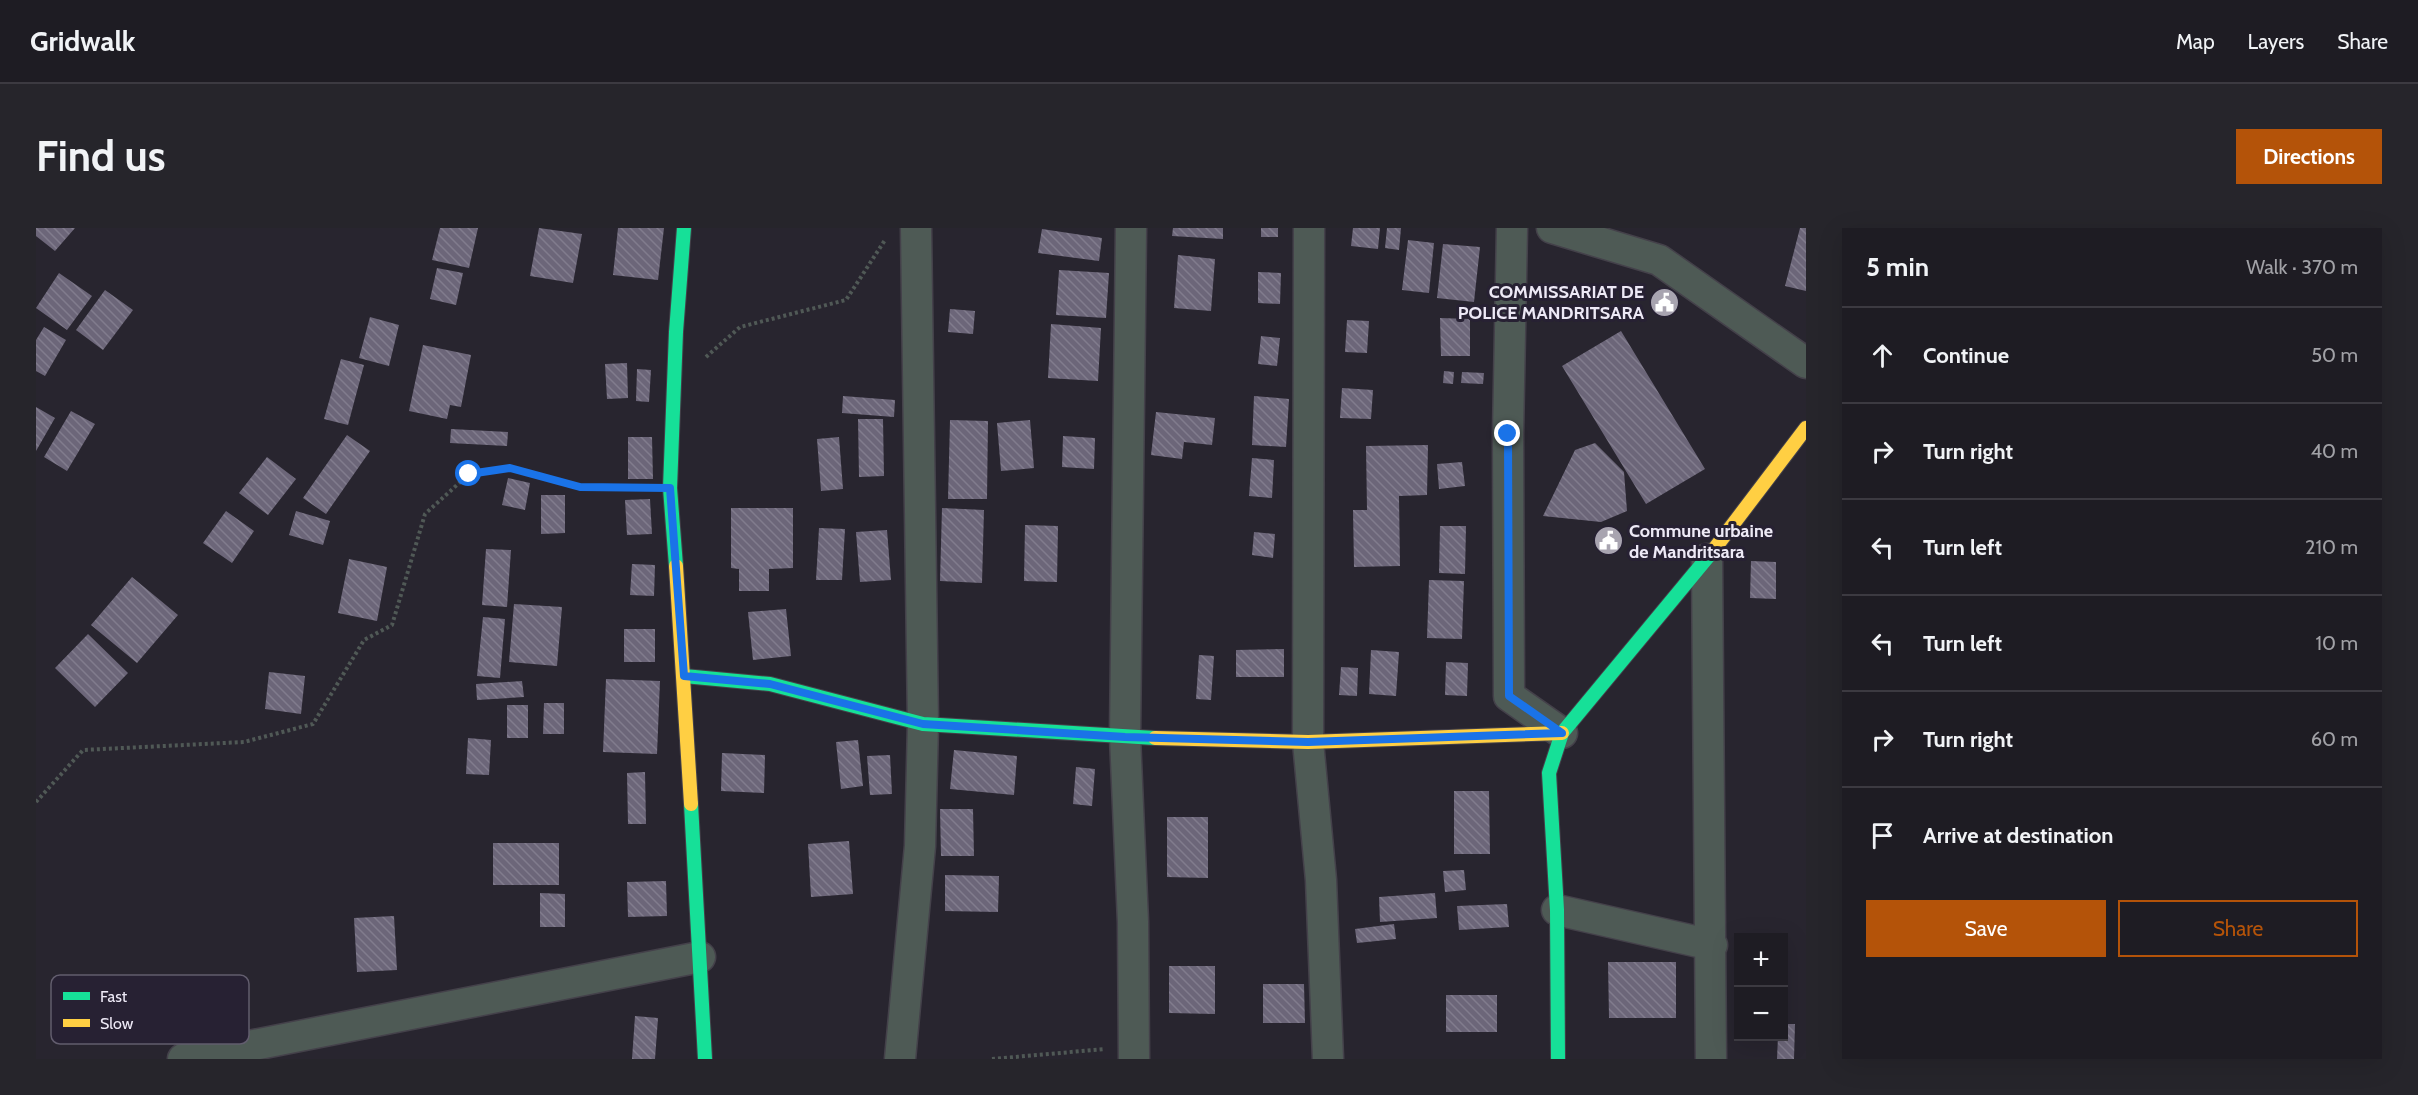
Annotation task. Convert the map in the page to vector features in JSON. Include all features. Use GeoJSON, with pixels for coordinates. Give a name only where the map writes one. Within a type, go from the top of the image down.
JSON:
{"type":"FeatureCollection","features":[{"type":"Feature","properties":{"kind":"street"},"geometry":{"type":"LineString","coordinates":[[684,228],[670,488],[684,676],[705,1059]]}},
{"type":"Feature","properties":{"kind":"street"},"geometry":{"type":"LineString","coordinates":[[900,1059],[920,846],[923,724],[916,228]]}},
{"type":"Feature","properties":{"kind":"street"},"geometry":{"type":"LineString","coordinates":[[1131,228],[1125,737],[1133,922],[1134,1052]]}},
{"type":"Feature","properties":{"kind":"street"},"geometry":{"type":"LineString","coordinates":[[1309,228],[1308,742],[1321,880],[1328,1059]]}},
{"type":"Feature","properties":{"kind":"street"},"geometry":{"type":"LineString","coordinates":[[1512,228],[1508,434],[1509,696],[1562,733]]}},
{"type":"Feature","properties":{"kind":"street"},"geometry":{"type":"LineString","coordinates":[[1552,228],[1659,260],[1806,363]]}},
{"type":"Feature","properties":{"kind":"street"},"geometry":{"type":"LineString","coordinates":[[1558,1059],[1557,910],[1549,773],[1562,733],[1707,559],[1806,428]]}},
{"type":"Feature","properties":{"kind":"street"},"geometry":{"type":"LineString","coordinates":[[1707,559],[1712,945],[1711,1059]]}},
{"type":"Feature","properties":{"kind":"street"},"geometry":{"type":"LineString","coordinates":[[684,676],[770,684],[923,724],[1125,737],[1308,742],[1562,733]]}},
{"type":"Feature","properties":{"kind":"street"},"geometry":{"type":"LineString","coordinates":[[1557,910],[1712,945]]}},
{"type":"Feature","properties":{"kind":"street"},"geometry":{"type":"LineString","coordinates":[[183,1059],[700,957]]}},
{"type":"Feature","properties":{"kind":"path"},"geometry":{"type":"LineString","coordinates":[[674,385],[740,327],[846,300],[887,237]]}},
{"type":"Feature","properties":{"kind":"path"},"geometry":{"type":"LineString","coordinates":[[36,802],[82,750],[244,742],[313,724],[364,640],[392,625],[424,514],[469,474],[510,468],[580,487],[670,488]]}},
{"type":"Feature","properties":{"kind":"path"},"geometry":{"type":"LineString","coordinates":[[992,1059],[1134,1052]]}},
{"type":"Feature","properties":{"kind":"building"},"geometry":{"type":"Polygon","coordinates":[[[36,228],[75,228],[55,251],[36,236],[36,228]]]}},
{"type":"Feature","properties":{"kind":"building"},"geometry":{"type":"Polygon","coordinates":[[[440,228],[478,228],[469,268],[432,260],[440,228]]]}},
{"type":"Feature","properties":{"kind":"building"},"geometry":{"type":"Polygon","coordinates":[[[539,228],[582,234],[573,283],[530,276],[539,228]]]}},
{"type":"Feature","properties":{"kind":"building"},"geometry":{"type":"Polygon","coordinates":[[[618,228],[664,228],[658,280],[613,275],[618,228]]]}},
{"type":"Feature","properties":{"kind":"building"},"geometry":{"type":"Polygon","coordinates":[[[1173,228],[1223,228],[1223,239],[1172,236],[1173,228]]]}},
{"type":"Feature","properties":{"kind":"building"},"geometry":{"type":"Polygon","coordinates":[[[1261,228],[1278,228],[1278,237],[1261,237],[1261,228]]]}},
{"type":"Feature","properties":{"kind":"building"},"geometry":{"type":"Polygon","coordinates":[[[1353,228],[1380,228],[1378,249],[1351,246],[1353,228]]]}},
{"type":"Feature","properties":{"kind":"building"},"geometry":{"type":"Polygon","coordinates":[[[1387,228],[1401,228],[1399,250],[1385,248],[1387,228]]]}},
{"type":"Feature","properties":{"kind":"building"},"geometry":{"type":"Polygon","coordinates":[[[1800,228],[1806,228],[1806,291],[1785,286],[1800,228]]]}},
{"type":"Feature","properties":{"kind":"building"},"geometry":{"type":"Polygon","coordinates":[[[1042,229],[1102,238],[1099,261],[1038,253],[1042,229]]]}},
{"type":"Feature","properties":{"kind":"building"},"geometry":{"type":"Polygon","coordinates":[[[1408,240],[1434,243],[1429,293],[1402,290],[1408,240]]]}},
{"type":"Feature","properties":{"kind":"building"},"geometry":{"type":"Polygon","coordinates":[[[1443,244],[1480,247],[1474,302],[1437,298],[1443,244]]]}},
{"type":"Feature","properties":{"kind":"building"},"geometry":{"type":"Polygon","coordinates":[[[1178,255],[1215,259],[1211,311],[1174,308],[1178,255]]]}},
{"type":"Feature","properties":{"kind":"building"},"geometry":{"type":"Polygon","coordinates":[[[437,268],[463,273],[456,305],[430,299],[437,268]]]}},
{"type":"Feature","properties":{"kind":"building"},"geometry":{"type":"Polygon","coordinates":[[[1059,270],[1109,273],[1106,318],[1056,315],[1059,270]]]}},
{"type":"Feature","properties":{"kind":"building"},"geometry":{"type":"Polygon","coordinates":[[[1258,272],[1281,273],[1280,304],[1258,303],[1258,272]]]}},
{"type":"Feature","properties":{"kind":"building"},"geometry":{"type":"Polygon","coordinates":[[[59,273],[92,296],[67,330],[36,308],[59,273]]]}},
{"type":"Feature","properties":{"kind":"building"},"geometry":{"type":"Polygon","coordinates":[[[105,290],[133,310],[103,350],[76,330],[105,290]]]}},
{"type":"Feature","properties":{"kind":"building"},"geometry":{"type":"Polygon","coordinates":[[[950,309],[975,311],[973,334],[948,332],[950,309]]]}},
{"type":"Feature","properties":{"kind":"building"},"geometry":{"type":"Polygon","coordinates":[[[370,317],[399,325],[389,366],[359,358],[370,317]]]}},
{"type":"Feature","properties":{"kind":"building"},"geometry":{"type":"Polygon","coordinates":[[[1440,318],[1470,319],[1470,356],[1441,356],[1440,318]]]}},
{"type":"Feature","properties":{"kind":"building"},"geometry":{"type":"Polygon","coordinates":[[[1347,320],[1369,321],[1367,353],[1345,352],[1347,320]]]}},
{"type":"Feature","properties":{"kind":"building"},"geometry":{"type":"Polygon","coordinates":[[[1051,324],[1101,328],[1098,381],[1048,378],[1051,324]]]}},
{"type":"Feature","properties":{"kind":"building"},"geometry":{"type":"Polygon","coordinates":[[[44,327],[66,340],[45,376],[36,371],[36,340],[44,327]]]}},
{"type":"Feature","properties":{"kind":"building"},"geometry":{"type":"Polygon","coordinates":[[[1621,331],[1705,469],[1646,504],[1562,366],[1621,331]]]}},
{"type":"Feature","properties":{"kind":"building"},"geometry":{"type":"Polygon","coordinates":[[[1261,336],[1280,338],[1277,366],[1258,364],[1261,336]]]}},
{"type":"Feature","properties":{"kind":"building"},"geometry":{"type":"Polygon","coordinates":[[[423,345],[471,355],[461,407],[450,405],[447,419],[409,411],[423,345]]]}},
{"type":"Feature","properties":{"kind":"building"},"geometry":{"type":"Polygon","coordinates":[[[341,359],[364,365],[348,425],[324,419],[341,359]]]}},
{"type":"Feature","properties":{"kind":"building"},"geometry":{"type":"Polygon","coordinates":[[[627,363],[628,398],[607,399],[605,364],[627,363]]]}},
{"type":"Feature","properties":{"kind":"building"},"geometry":{"type":"Polygon","coordinates":[[[637,369],[651,370],[649,402],[636,401],[637,369]]]}},
{"type":"Feature","properties":{"kind":"building"},"geometry":{"type":"Polygon","coordinates":[[[1444,371],[1454,372],[1453,384],[1443,383],[1444,371]]]}},
{"type":"Feature","properties":{"kind":"building"},"geometry":{"type":"Polygon","coordinates":[[[1462,372],[1484,373],[1483,384],[1461,383],[1462,372]]]}},
{"type":"Feature","properties":{"kind":"building"},"geometry":{"type":"Polygon","coordinates":[[[1342,388],[1373,390],[1371,419],[1340,418],[1342,388]]]}},
{"type":"Feature","properties":{"kind":"building"},"geometry":{"type":"Polygon","coordinates":[[[843,396],[895,400],[894,417],[842,413],[843,396]]]}},
{"type":"Feature","properties":{"kind":"building"},"geometry":{"type":"Polygon","coordinates":[[[1254,396],[1289,399],[1286,447],[1252,445],[1254,396]]]}},
{"type":"Feature","properties":{"kind":"building"},"geometry":{"type":"Polygon","coordinates":[[[36,407],[55,418],[36,451],[36,407]]]}},
{"type":"Feature","properties":{"kind":"building"},"geometry":{"type":"Polygon","coordinates":[[[71,411],[95,424],[67,471],[44,457],[71,411]]]}},
{"type":"Feature","properties":{"kind":"building"},"geometry":{"type":"Polygon","coordinates":[[[1156,412],[1215,418],[1212,445],[1184,442],[1182,459],[1151,455],[1156,412]]]}},
{"type":"Feature","properties":{"kind":"building"},"geometry":{"type":"Polygon","coordinates":[[[858,419],[883,419],[884,476],[859,477],[858,419]]]}},
{"type":"Feature","properties":{"kind":"building"},"geometry":{"type":"Polygon","coordinates":[[[950,420],[988,421],[987,499],[948,499],[950,420]]]}},
{"type":"Feature","properties":{"kind":"building"},"geometry":{"type":"Polygon","coordinates":[[[1030,420],[1034,468],[1001,471],[997,423],[1030,420]]]}},
{"type":"Feature","properties":{"kind":"building"},"geometry":{"type":"Polygon","coordinates":[[[451,429],[508,432],[507,446],[450,443],[451,429]]]}},
{"type":"Feature","properties":{"kind":"building"},"geometry":{"type":"Polygon","coordinates":[[[347,435],[370,451],[326,514],[303,498],[347,435]]]}},
{"type":"Feature","properties":{"kind":"building"},"geometry":{"type":"Polygon","coordinates":[[[1063,436],[1095,438],[1094,469],[1062,467],[1063,436]]]}},
{"type":"Feature","properties":{"kind":"building"},"geometry":{"type":"Polygon","coordinates":[[[628,437],[652,437],[653,479],[628,479],[628,437]]]}},
{"type":"Feature","properties":{"kind":"building"},"geometry":{"type":"Polygon","coordinates":[[[839,437],[843,489],[821,491],[817,439],[839,437]]]}},
{"type":"Feature","properties":{"kind":"building"},"geometry":{"type":"Polygon","coordinates":[[[1595,443],[1624,472],[1627,511],[1601,522],[1543,516],[1575,450],[1595,443]]]}},
{"type":"Feature","properties":{"kind":"building"},"geometry":{"type":"Polygon","coordinates":[[[1428,445],[1427,495],[1399,496],[1400,566],[1354,567],[1353,510],[1367,510],[1366,446],[1428,445]]]}},
{"type":"Feature","properties":{"kind":"building"},"geometry":{"type":"Polygon","coordinates":[[[267,457],[296,479],[268,515],[239,493],[267,457]]]}},
{"type":"Feature","properties":{"kind":"building"},"geometry":{"type":"Polygon","coordinates":[[[1252,458],[1274,460],[1272,498],[1249,496],[1252,458]]]}},
{"type":"Feature","properties":{"kind":"building"},"geometry":{"type":"Polygon","coordinates":[[[1462,462],[1465,486],[1439,489],[1437,464],[1462,462]]]}},
{"type":"Feature","properties":{"kind":"building"},"geometry":{"type":"Polygon","coordinates":[[[508,478],[530,483],[525,510],[502,505],[508,478]]]}},
{"type":"Feature","properties":{"kind":"building"},"geometry":{"type":"Polygon","coordinates":[[[541,495],[565,495],[565,533],[541,534],[541,495]]]}},
{"type":"Feature","properties":{"kind":"building"},"geometry":{"type":"Polygon","coordinates":[[[650,499],[652,534],[627,535],[625,500],[650,499]]]}},
{"type":"Feature","properties":{"kind":"building"},"geometry":{"type":"Polygon","coordinates":[[[731,508],[793,508],[793,568],[769,569],[769,591],[739,591],[739,569],[731,568],[731,508]]]}},
{"type":"Feature","properties":{"kind":"building"},"geometry":{"type":"Polygon","coordinates":[[[942,508],[984,510],[982,583],[940,581],[942,508]]]}},
{"type":"Feature","properties":{"kind":"building"},"geometry":{"type":"Polygon","coordinates":[[[226,511],[254,531],[232,563],[203,543],[226,511]]]}},
{"type":"Feature","properties":{"kind":"building"},"geometry":{"type":"Polygon","coordinates":[[[296,511],[330,521],[323,545],[289,535],[296,511]]]}},
{"type":"Feature","properties":{"kind":"building"},"geometry":{"type":"Polygon","coordinates":[[[1025,525],[1058,526],[1057,582],[1024,581],[1025,525]]]}},
{"type":"Feature","properties":{"kind":"building"},"geometry":{"type":"Polygon","coordinates":[[[1440,526],[1466,526],[1465,574],[1439,573],[1440,526]]]}},
{"type":"Feature","properties":{"kind":"building"},"geometry":{"type":"Polygon","coordinates":[[[819,528],[845,529],[842,580],[816,580],[819,528]]]}},
{"type":"Feature","properties":{"kind":"building"},"geometry":{"type":"Polygon","coordinates":[[[887,530],[891,580],[860,582],[856,532],[887,530]]]}},
{"type":"Feature","properties":{"kind":"building"},"geometry":{"type":"Polygon","coordinates":[[[1254,532],[1275,534],[1273,558],[1252,555],[1254,532]]]}},
{"type":"Feature","properties":{"kind":"building"},"geometry":{"type":"Polygon","coordinates":[[[486,549],[511,550],[507,607],[482,605],[486,549]]]}},
{"type":"Feature","properties":{"kind":"building"},"geometry":{"type":"Polygon","coordinates":[[[349,559],[387,567],[377,621],[338,613],[349,559]]]}},
{"type":"Feature","properties":{"kind":"building"},"geometry":{"type":"Polygon","coordinates":[[[1751,561],[1776,562],[1776,599],[1750,598],[1751,561]]]}},
{"type":"Feature","properties":{"kind":"building"},"geometry":{"type":"Polygon","coordinates":[[[632,564],[655,565],[654,596],[630,595],[632,564]]]}},
{"type":"Feature","properties":{"kind":"building"},"geometry":{"type":"Polygon","coordinates":[[[132,577],[178,615],[137,663],[91,625],[132,577]]]}},
{"type":"Feature","properties":{"kind":"building"},"geometry":{"type":"Polygon","coordinates":[[[1429,580],[1464,581],[1462,639],[1427,638],[1429,580]]]}},
{"type":"Feature","properties":{"kind":"building"},"geometry":{"type":"Polygon","coordinates":[[[514,604],[562,607],[557,666],[509,662],[514,604]]]}},
{"type":"Feature","properties":{"kind":"building"},"geometry":{"type":"Polygon","coordinates":[[[786,609],[791,656],[753,660],[748,612],[786,609]]]}},
{"type":"Feature","properties":{"kind":"building"},"geometry":{"type":"Polygon","coordinates":[[[483,617],[505,619],[500,678],[477,676],[483,617]]]}},
{"type":"Feature","properties":{"kind":"building"},"geometry":{"type":"Polygon","coordinates":[[[624,629],[655,629],[655,662],[624,662],[624,629]]]}},
{"type":"Feature","properties":{"kind":"building"},"geometry":{"type":"Polygon","coordinates":[[[88,634],[128,673],[95,707],[55,668],[88,634]]]}},
{"type":"Feature","properties":{"kind":"building"},"geometry":{"type":"Polygon","coordinates":[[[1284,649],[1284,677],[1236,677],[1236,650],[1284,649]]]}},
{"type":"Feature","properties":{"kind":"building"},"geometry":{"type":"Polygon","coordinates":[[[1371,650],[1399,652],[1396,696],[1369,694],[1371,650]]]}},
{"type":"Feature","properties":{"kind":"building"},"geometry":{"type":"Polygon","coordinates":[[[1199,655],[1214,656],[1211,700],[1196,699],[1199,655]]]}},
{"type":"Feature","properties":{"kind":"building"},"geometry":{"type":"Polygon","coordinates":[[[1446,662],[1468,663],[1467,696],[1445,695],[1446,662]]]}},
{"type":"Feature","properties":{"kind":"building"},"geometry":{"type":"Polygon","coordinates":[[[1341,667],[1358,668],[1357,696],[1339,695],[1341,667]]]}},
{"type":"Feature","properties":{"kind":"building"},"geometry":{"type":"Polygon","coordinates":[[[269,672],[305,676],[301,714],[265,709],[269,672]]]}},
{"type":"Feature","properties":{"kind":"building"},"geometry":{"type":"Polygon","coordinates":[[[606,679],[660,681],[657,754],[603,752],[606,679]]]}},
{"type":"Feature","properties":{"kind":"building"},"geometry":{"type":"Polygon","coordinates":[[[522,681],[524,697],[477,700],[476,684],[522,681]]]}},
{"type":"Feature","properties":{"kind":"building"},"geometry":{"type":"Polygon","coordinates":[[[544,703],[564,703],[564,734],[543,734],[544,703]]]}},
{"type":"Feature","properties":{"kind":"building"},"geometry":{"type":"Polygon","coordinates":[[[507,705],[528,705],[528,738],[507,738],[507,705]]]}},
{"type":"Feature","properties":{"kind":"building"},"geometry":{"type":"Polygon","coordinates":[[[468,738],[491,740],[489,775],[466,774],[468,738]]]}},
{"type":"Feature","properties":{"kind":"building"},"geometry":{"type":"Polygon","coordinates":[[[858,740],[863,786],[841,789],[836,742],[858,740]]]}},
{"type":"Feature","properties":{"kind":"building"},"geometry":{"type":"Polygon","coordinates":[[[954,750],[1017,756],[1014,795],[950,789],[954,750]]]}},
{"type":"Feature","properties":{"kind":"building"},"geometry":{"type":"Polygon","coordinates":[[[722,753],[765,755],[764,793],[721,791],[722,753]]]}},
{"type":"Feature","properties":{"kind":"building"},"geometry":{"type":"Polygon","coordinates":[[[890,755],[892,794],[870,795],[867,756],[890,755]]]}},
{"type":"Feature","properties":{"kind":"building"},"geometry":{"type":"Polygon","coordinates":[[[1076,767],[1095,769],[1092,806],[1073,804],[1076,767]]]}},
{"type":"Feature","properties":{"kind":"building"},"geometry":{"type":"Polygon","coordinates":[[[645,772],[646,824],[628,824],[627,773],[645,772]]]}},
{"type":"Feature","properties":{"kind":"building"},"geometry":{"type":"Polygon","coordinates":[[[1454,791],[1489,791],[1490,854],[1454,854],[1454,791]]]}},
{"type":"Feature","properties":{"kind":"building"},"geometry":{"type":"Polygon","coordinates":[[[940,809],[973,809],[974,856],[941,856],[940,809]]]}},
{"type":"Feature","properties":{"kind":"building"},"geometry":{"type":"Polygon","coordinates":[[[1167,817],[1208,817],[1208,878],[1167,877],[1167,817]]]}},
{"type":"Feature","properties":{"kind":"building"},"geometry":{"type":"Polygon","coordinates":[[[849,841],[853,894],[811,897],[808,844],[849,841]]]}},
{"type":"Feature","properties":{"kind":"building"},"geometry":{"type":"Polygon","coordinates":[[[493,843],[559,843],[559,885],[493,885],[493,843]]]}},
{"type":"Feature","properties":{"kind":"building"},"geometry":{"type":"Polygon","coordinates":[[[1464,870],[1466,890],[1445,892],[1443,871],[1464,870]]]}},
{"type":"Feature","properties":{"kind":"building"},"geometry":{"type":"Polygon","coordinates":[[[945,875],[999,876],[998,912],[945,911],[945,875]]]}},
{"type":"Feature","properties":{"kind":"building"},"geometry":{"type":"Polygon","coordinates":[[[666,881],[667,916],[628,917],[627,882],[666,881]]]}},
{"type":"Feature","properties":{"kind":"building"},"geometry":{"type":"Polygon","coordinates":[[[540,893],[565,894],[565,927],[540,927],[540,893]]]}},
{"type":"Feature","properties":{"kind":"building"},"geometry":{"type":"Polygon","coordinates":[[[1435,893],[1437,918],[1380,922],[1379,897],[1435,893]]]}},
{"type":"Feature","properties":{"kind":"building"},"geometry":{"type":"Polygon","coordinates":[[[1507,904],[1509,927],[1459,930],[1457,906],[1507,904]]]}},
{"type":"Feature","properties":{"kind":"building"},"geometry":{"type":"Polygon","coordinates":[[[394,916],[397,970],[357,972],[354,918],[394,916]]]}},
{"type":"Feature","properties":{"kind":"building"},"geometry":{"type":"Polygon","coordinates":[[[1394,924],[1396,939],[1357,943],[1355,929],[1394,924]]]}},
{"type":"Feature","properties":{"kind":"building"},"geometry":{"type":"Polygon","coordinates":[[[1608,962],[1676,962],[1676,1018],[1609,1018],[1608,962]]]}},
{"type":"Feature","properties":{"kind":"building"},"geometry":{"type":"Polygon","coordinates":[[[1169,966],[1215,966],[1215,1014],[1169,1013],[1169,966]]]}},
{"type":"Feature","properties":{"kind":"building"},"geometry":{"type":"Polygon","coordinates":[[[1263,984],[1304,984],[1305,1023],[1263,1023],[1263,984]]]}},
{"type":"Feature","properties":{"kind":"building"},"geometry":{"type":"Polygon","coordinates":[[[1446,995],[1497,995],[1497,1032],[1446,1032],[1446,995]]]}},
{"type":"Feature","properties":{"kind":"building"},"geometry":{"type":"Polygon","coordinates":[[[635,1016],[658,1018],[655,1059],[632,1059],[635,1016]]]}},
{"type":"Feature","properties":{"kind":"building"},"geometry":{"type":"Polygon","coordinates":[[[1788,1024],[1795,1024],[1794,1059],[1777,1059],[1778,1041],[1788,1041],[1788,1024]]]}},
{"type":"Feature","properties":{"kind":"traffic: fast"},"geometry":{"type":"LineString","coordinates":[[676,566],[670,488],[676,332],[684,228]]}},
{"type":"Feature","properties":{"kind":"traffic: fast"},"geometry":{"type":"LineString","coordinates":[[1558,1059],[1557,910],[1549,773],[1562,733],[1712,552]]}},
{"type":"Feature","properties":{"kind":"traffic: fast"},"geometry":{"type":"LineString","coordinates":[[684,676],[770,684],[923,724],[1155,738]]}},
{"type":"Feature","properties":{"kind":"traffic: fast"},"geometry":{"type":"LineString","coordinates":[[691,804],[705,1059]]}},
{"type":"Feature","properties":{"kind":"traffic: slow"},"geometry":{"type":"LineString","coordinates":[[1712,552],[1806,428]]}},
{"type":"Feature","properties":{"kind":"traffic: slow"},"geometry":{"type":"LineString","coordinates":[[676,566],[691,804]]}},
{"type":"Feature","properties":{"kind":"traffic: slow"},"geometry":{"type":"LineString","coordinates":[[1155,738],[1308,742],[1562,733]]}},
{"type":"Feature","properties":{"kind":"place","name":"COMMISSARIAT DE POLICE MANDRITSARA"},"geometry":{"type":"Point","coordinates":[1665,302]}},
{"type":"Feature","properties":{"kind":"place","name":"Commune urbaine de Mandritsara"},"geometry":{"type":"Point","coordinates":[1608,541]}},
{"type":"Feature","properties":{"kind":"route"},"geometry":{"type":"LineString","coordinates":[[469,474],[510,468],[580,487],[670,488],[684,676],[770,684],[923,724],[1125,737],[1308,742],[1562,733],[1509,696],[1508,434]]}}]}
